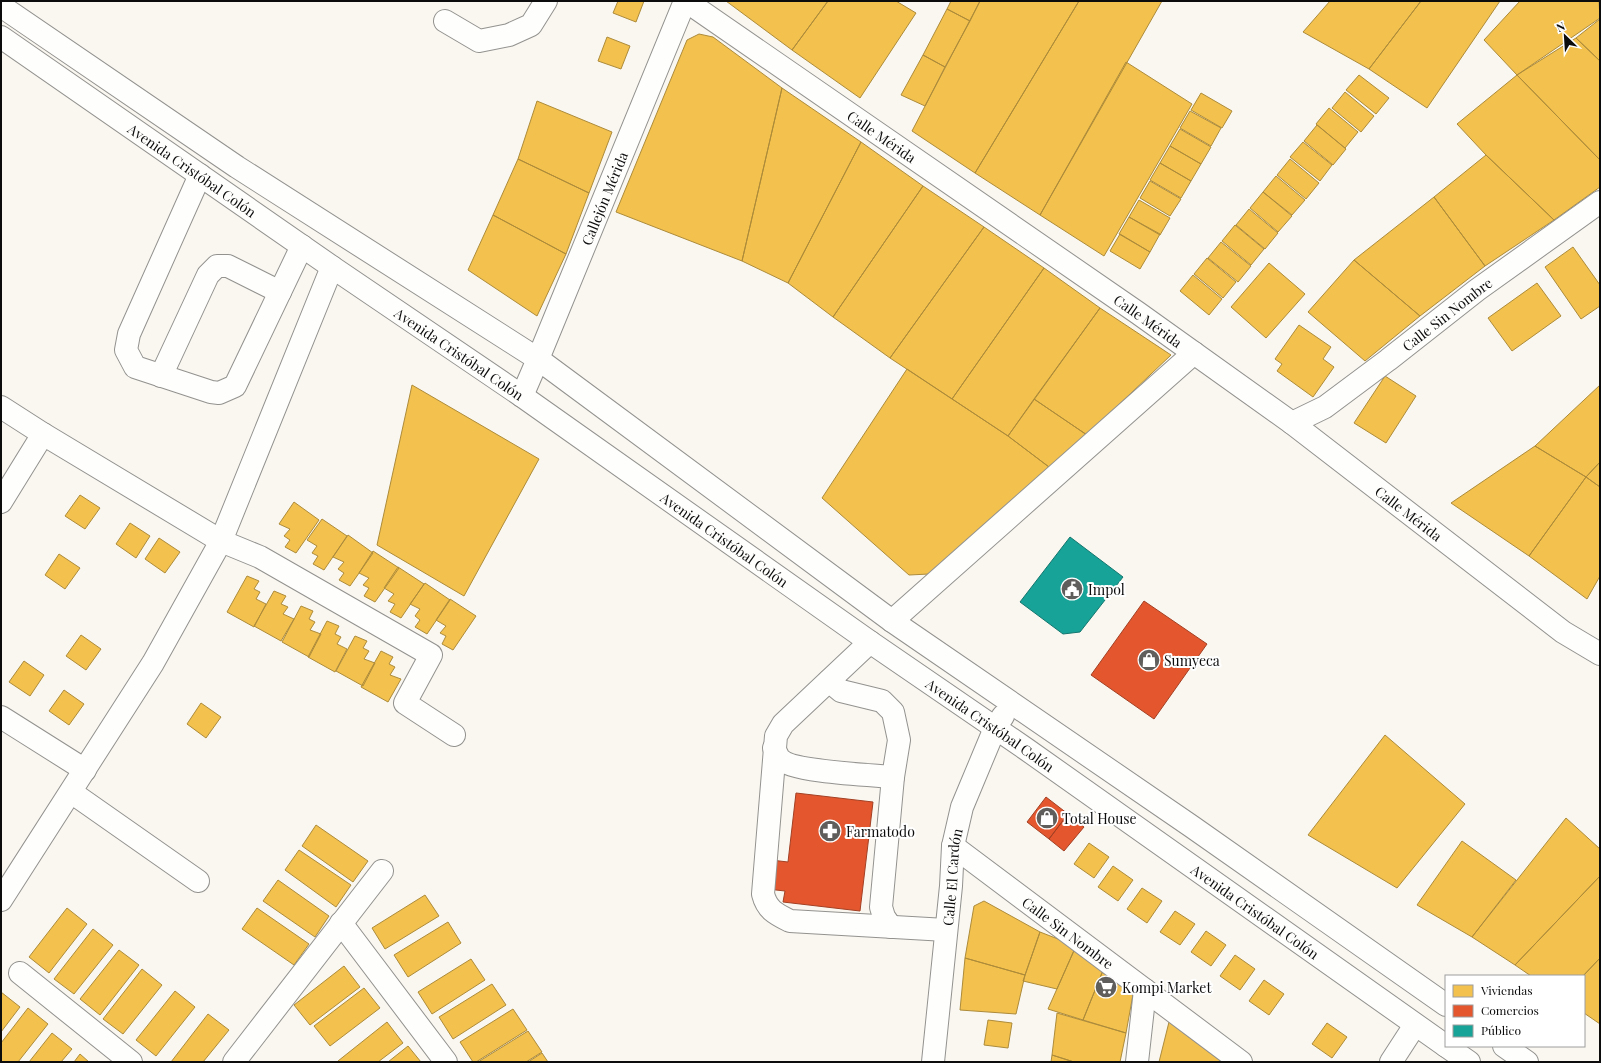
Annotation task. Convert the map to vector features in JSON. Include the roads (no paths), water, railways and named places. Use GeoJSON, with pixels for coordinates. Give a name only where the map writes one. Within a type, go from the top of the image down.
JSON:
{"type":"FeatureCollection","features":[{"type":"Feature","properties":{"kind":"street"},"geometry":{"type":"LineString","coordinates":[[445,21],[479,41],[509,36],[531,25],[546,1]]}},
{"type":"Feature","properties":{"kind":"street","name":"Calle Mérida"},"geometry":{"type":"LineString","coordinates":[[685,1],[1138,312],[1292,423],[1563,632],[1600,654]]}},
{"type":"Feature","properties":{"kind":"street","name":"Callejón Mérida"},"geometry":{"type":"LineString","coordinates":[[522,396],[685,1]]}},
{"type":"Feature","properties":{"kind":"street","name":"Avenida Cristóbal Colón"},"geometry":{"type":"LineString","coordinates":[[1,6],[237,167],[538,359],[892,621],[1191,826],[1445,1004]]}},
{"type":"Feature","properties":{"kind":"street","name":"Avenida Cristóbal Colón"},"geometry":{"type":"LineString","coordinates":[[1,37],[332,267],[522,396],[1445,1045]]}},
{"type":"Feature","properties":{"kind":"street"},"geometry":{"type":"LineString","coordinates":[[200,175],[129,334],[126,350],[135,367],[211,392],[219,393],[235,386],[302,246]]}},
{"type":"Feature","properties":{"kind":"street","name":"Calle Sin Nombre"},"geometry":{"type":"LineString","coordinates":[[1292,423],[1325,407],[1477,290],[1600,202]]}},
{"type":"Feature","properties":{"kind":"street"},"geometry":{"type":"LineString","coordinates":[[162,376],[208,275],[216,266],[228,266],[280,292]]}},
{"type":"Feature","properties":{"kind":"street"},"geometry":{"type":"LineString","coordinates":[[1,900],[157,657],[221,541],[332,267]]}},
{"type":"Feature","properties":{"kind":"street"},"geometry":{"type":"LineString","coordinates":[[892,621],[1194,353]]}},
{"type":"Feature","properties":{"kind":"street"},"geometry":{"type":"LineString","coordinates":[[1,407],[43,434],[221,541],[260,557],[431,655],[405,703],[454,735]]}},
{"type":"Feature","properties":{"kind":"street"},"geometry":{"type":"LineString","coordinates":[[1,502],[43,434]]}},
{"type":"Feature","properties":{"kind":"street"},"geometry":{"type":"LineString","coordinates":[[870,642],[783,724],[776,736],[763,894],[765,904],[775,913],[790,921],[946,930]]}},
{"type":"Feature","properties":{"kind":"street"},"geometry":{"type":"LineString","coordinates":[[829,681],[841,691],[882,701],[893,712],[899,740],[893,777],[881,907],[884,917],[891,927]]}},
{"type":"Feature","properties":{"kind":"street","name":"Calle El Cardón"},"geometry":{"type":"LineString","coordinates":[[933,1062],[953,846],[962,807],[995,728],[1011,703]]}},
{"type":"Feature","properties":{"kind":"street"},"geometry":{"type":"LineString","coordinates":[[1,717],[85,770]]}},
{"type":"Feature","properties":{"kind":"street"},"geometry":{"type":"LineString","coordinates":[[774,748],[780,760],[809,770],[893,777]]}},
{"type":"Feature","properties":{"kind":"street"},"geometry":{"type":"LineString","coordinates":[[71,792],[198,881]]}},
{"type":"Feature","properties":{"kind":"street","name":"Calle Sin Nombre"},"geometry":{"type":"LineString","coordinates":[[953,846],[1241,1062]]}},
{"type":"Feature","properties":{"kind":"street"},"geometry":{"type":"LineString","coordinates":[[234,1062],[382,872]]}},
{"type":"Feature","properties":{"kind":"street"},"geometry":{"type":"LineString","coordinates":[[341,923],[446,1062]]}},
{"type":"Feature","properties":{"kind":"street"},"geometry":{"type":"LineString","coordinates":[[20,973],[131,1062]]}},
{"type":"Feature","properties":{"kind":"street"},"geometry":{"type":"LineString","coordinates":[[1137,1062],[1145,990]]}},
{"type":"Feature","properties":{"kind":"street"},"geometry":{"type":"LineString","coordinates":[[1391,1062],[1415,1025]]}},
{"type":"Feature","properties":{"kind":"street","name":"Avenida Cristóbal Colón"},"geometry":{"type":"LineString","coordinates":[[1447,1047],[1469,1062]]}},
{"type":"Feature","properties":{"kind":"street"},"geometry":{"type":"LineString","coordinates":[[1505,1047],[1527,1062]]}},
{"type":"Feature","properties":{"kind":"place","name":"Impol"},"geometry":{"type":"Point","coordinates":[1072,589]}},
{"type":"Feature","properties":{"kind":"place","name":"Sumyeca"},"geometry":{"type":"Point","coordinates":[1149,660]}},
{"type":"Feature","properties":{"kind":"place","name":"Total House"},"geometry":{"type":"Point","coordinates":[1047,818]}},
{"type":"Feature","properties":{"kind":"place","name":"Farmatodo"},"geometry":{"type":"Point","coordinates":[830,831]}},
{"type":"Feature","properties":{"kind":"place","name":"Kompi Market"},"geometry":{"type":"Point","coordinates":[1106,987]}}]}
